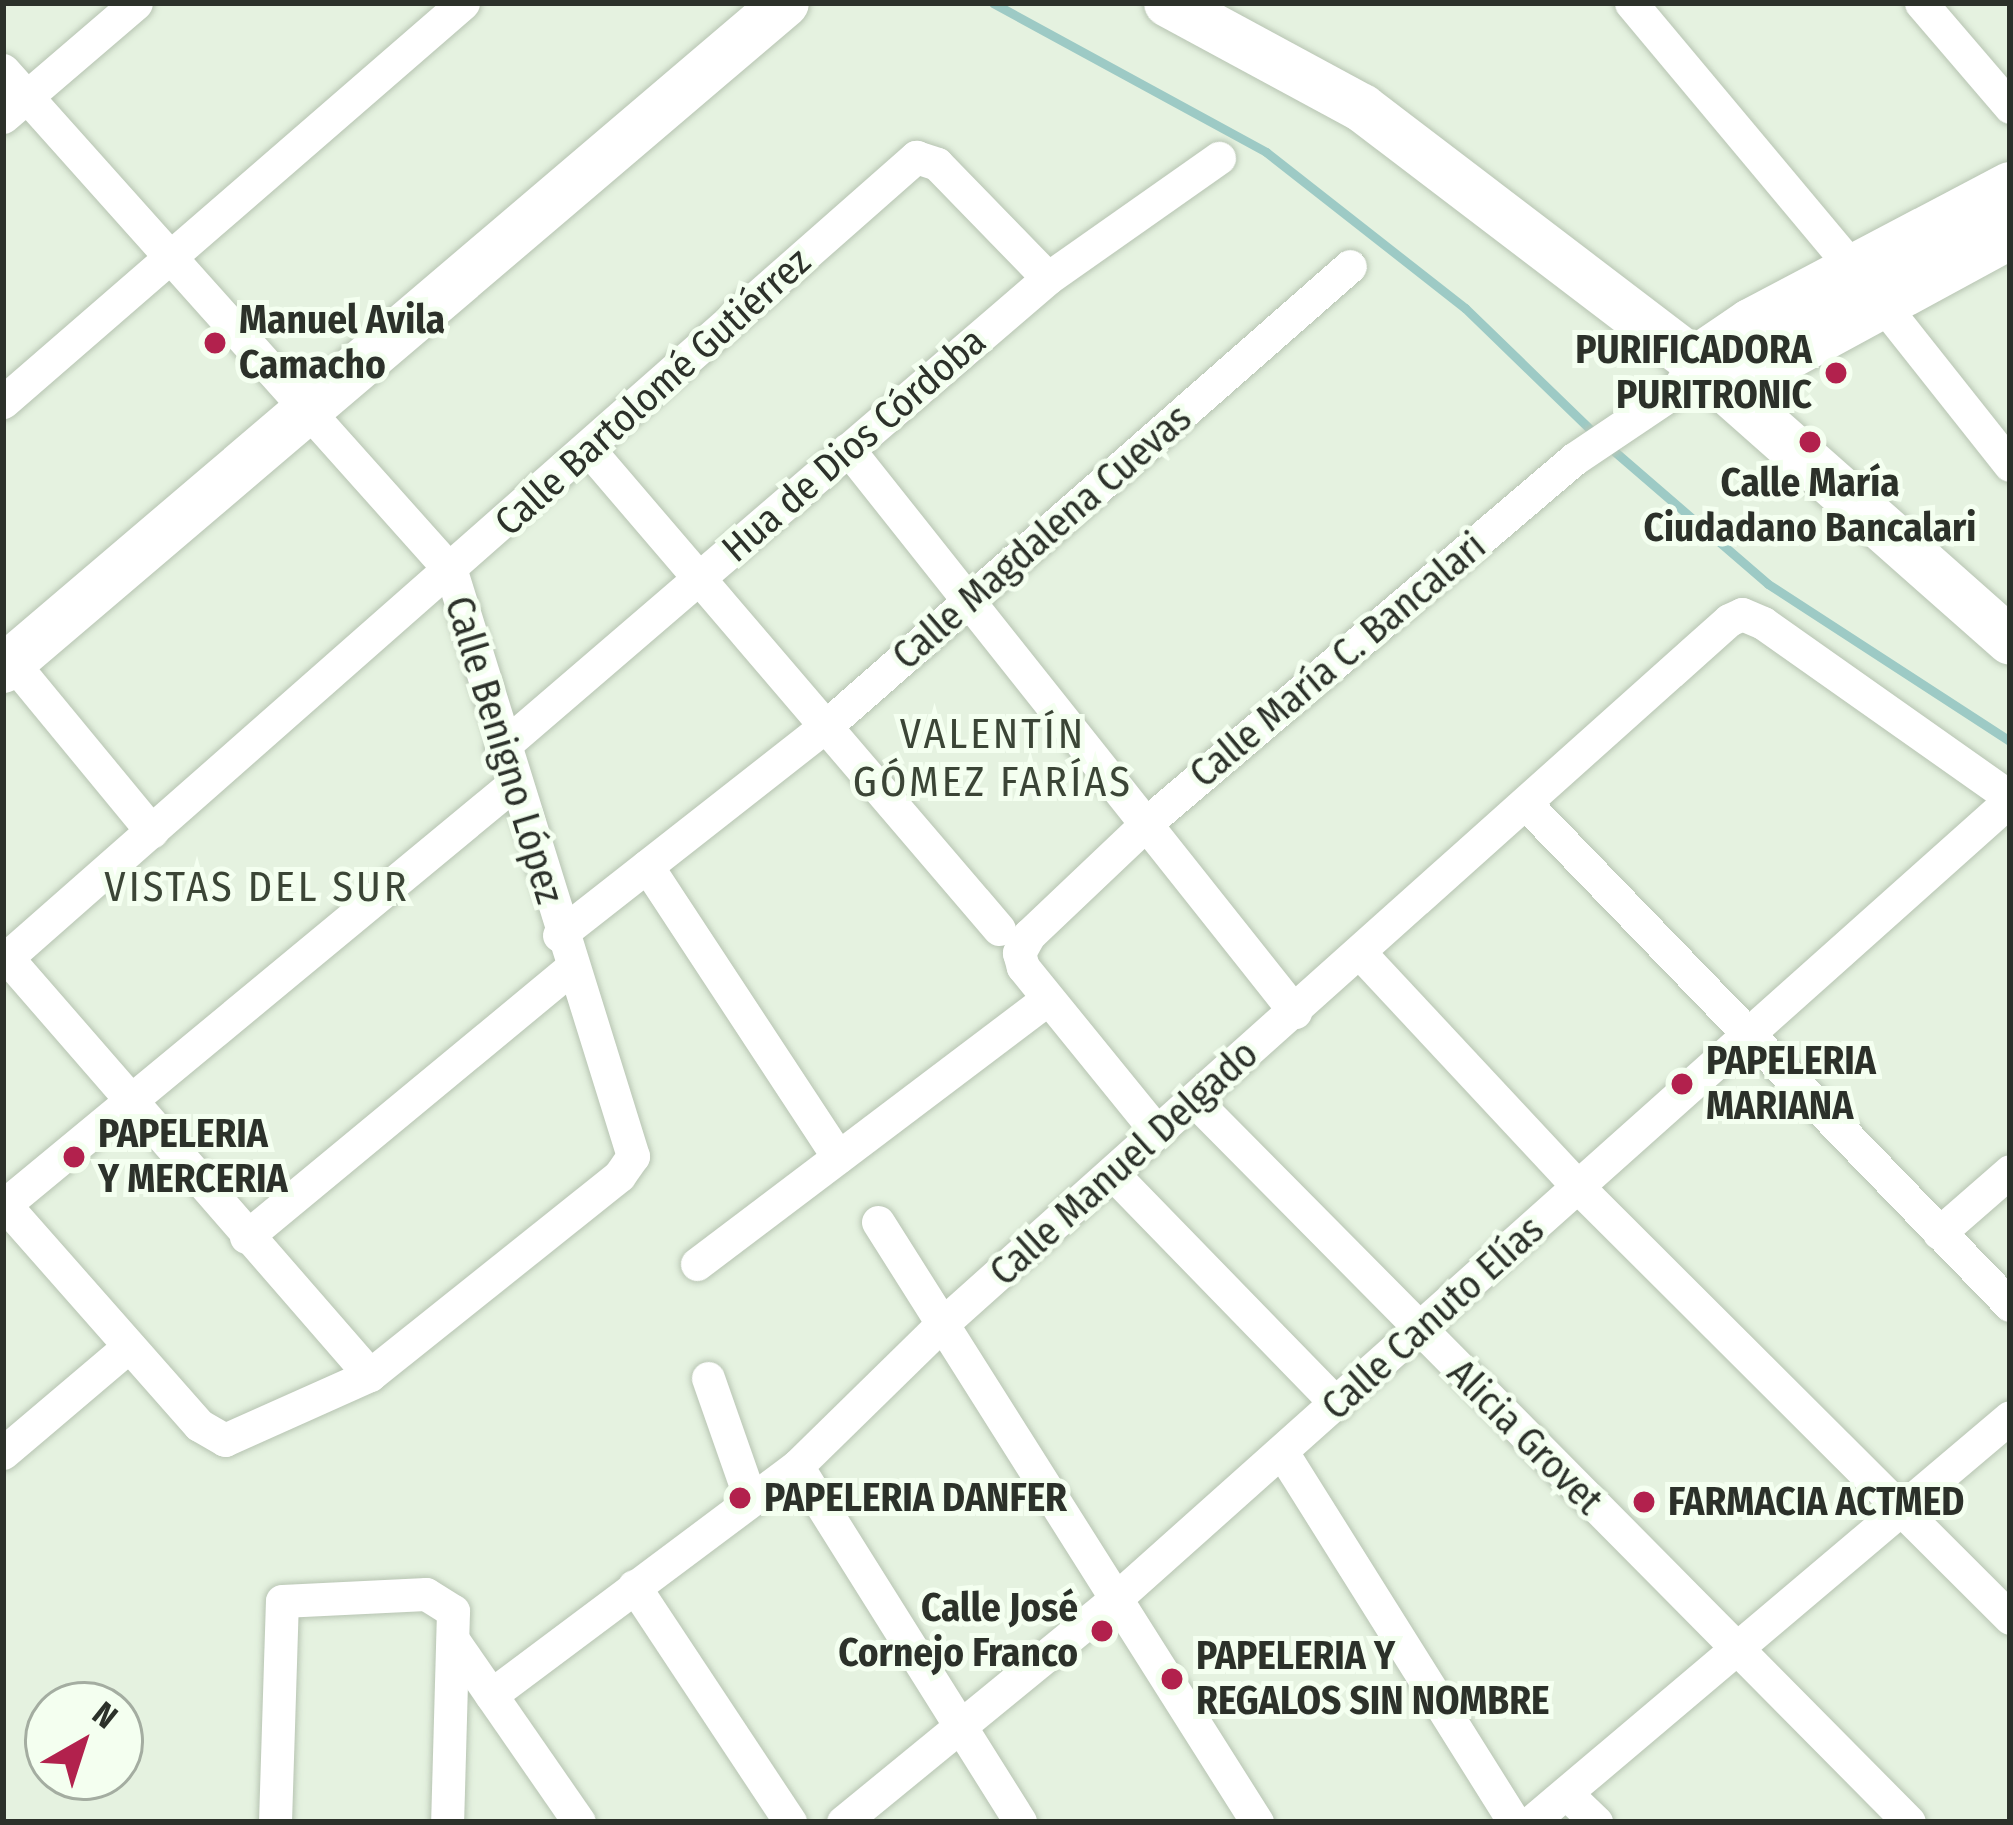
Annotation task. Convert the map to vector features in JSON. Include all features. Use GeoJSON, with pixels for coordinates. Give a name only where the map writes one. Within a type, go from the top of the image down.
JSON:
{"type":"FeatureCollection","features":[{"type":"Feature","properties":{"kind":"street"},"geometry":{"type":"LineString","coordinates":[[15,106],[136,3]]}},
{"type":"Feature","properties":{"kind":"street"},"geometry":{"type":"LineString","coordinates":[[3,402],[464,3]]}},
{"type":"Feature","properties":{"kind":"street"},"geometry":{"type":"LineString","coordinates":[[152,832],[7,662],[310,414],[784,3]]}},
{"type":"Feature","properties":{"kind":"street"},"geometry":{"type":"LineString","coordinates":[[1168,3],[1362,108],[1689,385],[2010,641]]}},
{"type":"Feature","properties":{"kind":"street"},"geometry":{"type":"LineString","coordinates":[[1631,3],[2010,465]]}},
{"type":"Feature","properties":{"kind":"street"},"geometry":{"type":"LineString","coordinates":[[1921,3],[2010,107]]}},
{"type":"Feature","properties":{"kind":"street","name":"Calle Benigno López"},"geometry":{"type":"LineString","coordinates":[[3,70],[15,106],[171,258],[451,572],[512,785],[633,1156],[619,1176],[370,1376]]}},
{"type":"Feature","properties":{"kind":"street","name":"Calle Bartolomé Gutiérrez"},"geometry":{"type":"LineString","coordinates":[[4,957],[590,451],[922,155],[1048,278]]}},
{"type":"Feature","properties":{"kind":"street","name":"Hua de Dios Córdoba"},"geometry":{"type":"LineString","coordinates":[[501,748],[1048,278],[1219,158]]}},
{"type":"Feature","properties":{"kind":"street","name":"Calle María C. Bancalari"},"geometry":{"type":"LineString","coordinates":[[1870,289],[2010,186]]}},
{"type":"Feature","properties":{"kind":"street","name":"Calle María C. Bancalari"},"geometry":{"type":"LineString","coordinates":[[1009,941],[1574,459],[1689,385],[1870,289],[2010,235]]}},
{"type":"Feature","properties":{"kind":"street","name":"Calle Magdalena Cuevas"},"geometry":{"type":"LineString","coordinates":[[559,935],[826,726],[1350,266]]}},
{"type":"Feature","properties":{"kind":"street"},"geometry":{"type":"LineString","coordinates":[[848,449],[1150,820],[1295,1012]]}},
{"type":"Feature","properties":{"kind":"street"},"geometry":{"type":"LineString","coordinates":[[590,451],[1009,941],[1047,999],[1157,1132]]}},
{"type":"Feature","properties":{"kind":"street","name":"Calle Manuel Delgado"},"geometry":{"type":"LineString","coordinates":[[491,1695],[797,1466],[941,1325],[1742,614],[2010,798]]}},
{"type":"Feature","properties":{"kind":"street"},"geometry":{"type":"LineString","coordinates":[[4,957],[130,1100],[246,1237],[370,1376],[238,1436],[213,1438],[4,1206],[130,1100],[512,785]]}},
{"type":"Feature","properties":{"kind":"street","name":"Calle Canuto Elías"},"geometry":{"type":"LineString","coordinates":[[843,1822],[1113,1601],[2010,798]]}},
{"type":"Feature","properties":{"kind":"street"},"geometry":{"type":"LineString","coordinates":[[1528,806],[2010,1305]]}},
{"type":"Feature","properties":{"kind":"street"},"geometry":{"type":"LineString","coordinates":[[647,866],[838,1157]]}},
{"type":"Feature","properties":{"kind":"street"},"geometry":{"type":"LineString","coordinates":[[1360,954],[1579,1188],[2010,1618]]}},
{"type":"Feature","properties":{"kind":"street"},"geometry":{"type":"LineString","coordinates":[[246,1237],[570,969]]}},
{"type":"Feature","properties":{"kind":"street"},"geometry":{"type":"LineString","coordinates":[[697,1264],[1047,999]]}},
{"type":"Feature","properties":{"kind":"street","name":"Alicia Grovet"},"geometry":{"type":"LineString","coordinates":[[1194,1100],[1909,1822]]}},
{"type":"Feature","properties":{"kind":"street"},"geometry":{"type":"LineString","coordinates":[[1939,1233],[2010,1172]]}},
{"type":"Feature","properties":{"kind":"street"},"geometry":{"type":"LineString","coordinates":[[1112,1173],[1337,1404]]}},
{"type":"Feature","properties":{"kind":"street"},"geometry":{"type":"LineString","coordinates":[[878,1222],[1113,1601],[1257,1822]]}},
{"type":"Feature","properties":{"kind":"street"},"geometry":{"type":"LineString","coordinates":[[4,1452],[129,1346]]}},
{"type":"Feature","properties":{"kind":"street"},"geometry":{"type":"LineString","coordinates":[[708,1378],[750,1498]]}},
{"type":"Feature","properties":{"kind":"street"},"geometry":{"type":"LineString","coordinates":[[1532,1822],[2010,1417]]}},
{"type":"Feature","properties":{"kind":"street"},"geometry":{"type":"LineString","coordinates":[[1282,1452],[1514,1822]]}},
{"type":"Feature","properties":{"kind":"street"},"geometry":{"type":"LineString","coordinates":[[797,1466],[1020,1822]]}},
{"type":"Feature","properties":{"kind":"street"},"geometry":{"type":"LineString","coordinates":[[634,1586],[790,1822]]}},
{"type":"Feature","properties":{"kind":"street"},"geometry":{"type":"LineString","coordinates":[[275,1822],[282,1601],[443,1599],[453,1611],[447,1822]]}},
{"type":"Feature","properties":{"kind":"street"},"geometry":{"type":"LineString","coordinates":[[453,1640],[571,1819]]}},
{"type":"Feature","properties":{"kind":"street"},"geometry":{"type":"LineString","coordinates":[[1566,1793],[1596,1822]]}},
{"type":"Feature","properties":{"kind":"waterway"},"geometry":{"type":"LineString","coordinates":[[993,3],[1266,152],[1465,308],[1595,434]]}},
{"type":"Feature","properties":{"kind":"waterway"},"geometry":{"type":"LineString","coordinates":[[1607,445],[1768,584],[2010,741]]}},
{"type":"Feature","properties":{"kind":"place","name":"Manuel Avila Camacho"},"geometry":{"type":"Point","coordinates":[215,343]}},
{"type":"Feature","properties":{"kind":"place","name":"PURIFICADORA PURITRONIC"},"geometry":{"type":"Point","coordinates":[1836,373]}},
{"type":"Feature","properties":{"kind":"place","name":"Calle María Ciudadano Bancalari"},"geometry":{"type":"Point","coordinates":[1810,442]}},
{"type":"Feature","properties":{"kind":"place","name":"PAPELERIA MARIANA"},"geometry":{"type":"Point","coordinates":[1682,1084]}},
{"type":"Feature","properties":{"kind":"place","name":"PAPELERIA Y MERCERIA"},"geometry":{"type":"Point","coordinates":[74,1157]}},
{"type":"Feature","properties":{"kind":"place","name":"PAPELERIA DANFER"},"geometry":{"type":"Point","coordinates":[740,1498]}},
{"type":"Feature","properties":{"kind":"place","name":"FARMACIA ACTMED"},"geometry":{"type":"Point","coordinates":[1644,1502]}},
{"type":"Feature","properties":{"kind":"place","name":"Calle José Cornejo Franco"},"geometry":{"type":"Point","coordinates":[1102,1631]}},
{"type":"Feature","properties":{"kind":"place","name":"PAPELERIA Y REGALOS SIN NOMBRE"},"geometry":{"type":"Point","coordinates":[1172,1679]}},
{"type":"Feature","properties":{"kind":"district","name":"VALENTÍN GÓMEZ FARÍAS"},"geometry":{"type":"Point","coordinates":[993,758]}},
{"type":"Feature","properties":{"kind":"district","name":"VISTAS DEL SUR"},"geometry":{"type":"Point","coordinates":[257,887]}}]}
